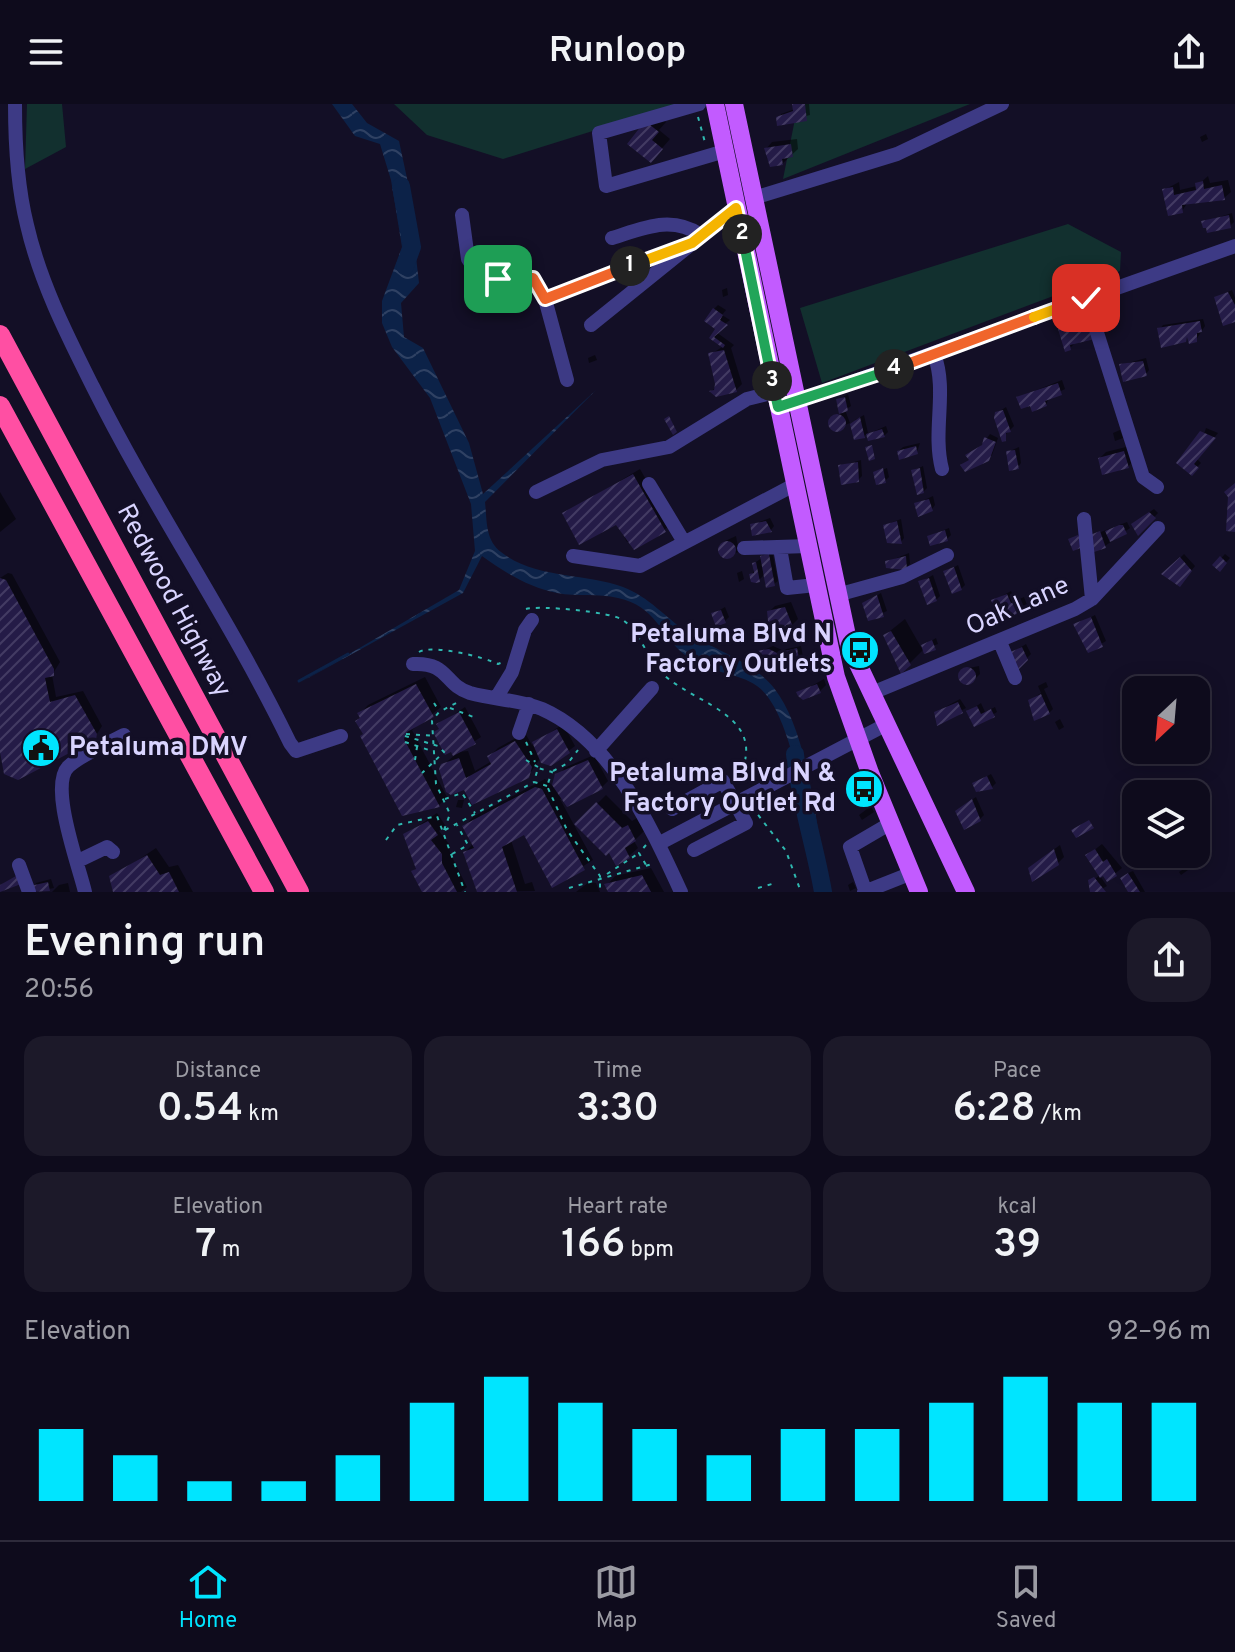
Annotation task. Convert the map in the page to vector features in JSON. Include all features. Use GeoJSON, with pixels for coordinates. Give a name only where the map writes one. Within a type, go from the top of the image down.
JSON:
{"type":"FeatureCollection","features":[{"type":"Feature","properties":{"kind":"highway","name":"Redwood Highway"},"geometry":{"type":"LineString","coordinates":[[0,335],[299,892]]}},
{"type":"Feature","properties":{"kind":"highway"},"geometry":{"type":"LineString","coordinates":[[0,406],[264,892]]}},
{"type":"Feature","properties":{"kind":"main road"},"geometry":{"type":"LineString","coordinates":[[715,104],[716,154],[736,208],[783,401],[849,645],[966,892]]}},
{"type":"Feature","properties":{"kind":"main road"},"geometry":{"type":"LineString","coordinates":[[734,104],[757,197],[794,485],[836,677],[857,740],[919,892]]}},
{"type":"Feature","properties":{"kind":"street"},"geometry":{"type":"LineString","coordinates":[[15,104],[15,157],[27,226],[56,314],[117,435],[256,673],[290,743],[296,751],[341,736]]}},
{"type":"Feature","properties":{"kind":"street"},"geometry":{"type":"LineString","coordinates":[[698,104],[599,133],[606,186],[716,154]]}},
{"type":"Feature","properties":{"kind":"street"},"geometry":{"type":"LineString","coordinates":[[757,197],[897,154],[1002,104]]}},
{"type":"Feature","properties":{"kind":"street"},"geometry":{"type":"LineString","coordinates":[[591,325],[736,208]]}},
{"type":"Feature","properties":{"kind":"street"},"geometry":{"type":"LineString","coordinates":[[462,215],[468,259],[479,276],[533,278],[545,299],[567,380]]}},
{"type":"Feature","properties":{"kind":"street"},"geometry":{"type":"LineString","coordinates":[[612,238],[651,225],[676,223],[697,239]]}},
{"type":"Feature","properties":{"kind":"street"},"geometry":{"type":"LineString","coordinates":[[545,299],[697,239]]}},
{"type":"Feature","properties":{"kind":"street"},"geometry":{"type":"LineString","coordinates":[[536,492],[602,460],[669,447],[747,399],[783,401],[934,354],[1235,246]]}},
{"type":"Feature","properties":{"kind":"street"},"geometry":{"type":"LineString","coordinates":[[1086,298],[1143,477],[1157,487]]}},
{"type":"Feature","properties":{"kind":"street"},"geometry":{"type":"LineString","coordinates":[[934,354],[940,387],[936,440],[942,469]]}},
{"type":"Feature","properties":{"kind":"street"},"geometry":{"type":"LineString","coordinates":[[649,484],[684,542]]}},
{"type":"Feature","properties":{"kind":"street"},"geometry":{"type":"LineString","coordinates":[[573,556],[640,566],[794,485]]}},
{"type":"Feature","properties":{"kind":"street"},"geometry":{"type":"LineString","coordinates":[[1084,519],[1092,599]]}},
{"type":"Feature","properties":{"kind":"street","name":"Oak Lane"},"geometry":{"type":"LineString","coordinates":[[872,693],[1000,642],[1092,599],[1158,528]]}},
{"type":"Feature","properties":{"kind":"street"},"geometry":{"type":"LineString","coordinates":[[744,548],[808,546]]}},
{"type":"Feature","properties":{"kind":"street"},"geometry":{"type":"LineString","coordinates":[[780,548],[787,588],[816,585]]}},
{"type":"Feature","properties":{"kind":"street"},"geometry":{"type":"LineString","coordinates":[[837,595],[902,577],[947,555]]}},
{"type":"Feature","properties":{"kind":"street"},"geometry":{"type":"LineString","coordinates":[[498,695],[512,672],[525,630],[532,620]]}},
{"type":"Feature","properties":{"kind":"street"},"geometry":{"type":"LineString","coordinates":[[1000,642],[1015,678]]}},
{"type":"Feature","properties":{"kind":"street"},"geometry":{"type":"LineString","coordinates":[[413,664],[433,664],[470,693],[498,695],[529,704],[568,724],[589,748],[681,892]]}},
{"type":"Feature","properties":{"kind":"street"},"geometry":{"type":"LineString","coordinates":[[589,748],[652,688]]}},
{"type":"Feature","properties":{"kind":"street"},"geometry":{"type":"LineString","coordinates":[[519,733],[529,704]]}},
{"type":"Feature","properties":{"kind":"street"},"geometry":{"type":"LineString","coordinates":[[653,844],[887,724]]}},
{"type":"Feature","properties":{"kind":"street"},"geometry":{"type":"LineString","coordinates":[[85,892],[64,809],[61,778],[69,766],[124,735]]}},
{"type":"Feature","properties":{"kind":"street"},"geometry":{"type":"LineString","coordinates":[[672,809],[723,781],[746,823],[694,850]]}},
{"type":"Feature","properties":{"kind":"street"},"geometry":{"type":"LineString","coordinates":[[891,823],[850,847],[865,891],[912,873]]}},
{"type":"Feature","properties":{"kind":"street"},"geometry":{"type":"LineString","coordinates":[[78,861],[107,847],[113,852]]}},
{"type":"Feature","properties":{"kind":"street"},"geometry":{"type":"LineString","coordinates":[[19,865],[29,892]]}},
{"type":"Feature","properties":{"kind":"path"},"geometry":{"type":"LineString","coordinates":[[698,104],[716,154]]}},
{"type":"Feature","properties":{"kind":"path"},"geometry":{"type":"LineString","coordinates":[[647,670],[655,664]]}},
{"type":"Feature","properties":{"kind":"path"},"geometry":{"type":"LineString","coordinates":[[444,830],[450,814],[436,784],[432,721],[439,712],[464,699],[458,696]]}},
{"type":"Feature","properties":{"kind":"path"},"geometry":{"type":"LineString","coordinates":[[434,703],[439,712]]}},
{"type":"Feature","properties":{"kind":"path"},"geometry":{"type":"LineString","coordinates":[[448,707],[476,718]]}},
{"type":"Feature","properties":{"kind":"path"},"geometry":{"type":"LineString","coordinates":[[422,773],[444,752],[432,744],[406,735],[411,732],[434,737]]}},
{"type":"Feature","properties":{"kind":"path"},"geometry":{"type":"LineString","coordinates":[[519,733],[533,752],[538,768],[534,782]]}},
{"type":"Feature","properties":{"kind":"path"},"geometry":{"type":"LineString","coordinates":[[405,742],[433,752]]}},
{"type":"Feature","properties":{"kind":"path"},"geometry":{"type":"LineString","coordinates":[[415,760],[417,746]]}},
{"type":"Feature","properties":{"kind":"path"},"geometry":{"type":"LineString","coordinates":[[589,748],[552,772],[547,786],[567,830],[602,876],[600,892]]}},
{"type":"Feature","properties":{"kind":"path"},"geometry":{"type":"LineString","coordinates":[[526,760],[535,762]]}},
{"type":"Feature","properties":{"kind":"path"},"geometry":{"type":"LineString","coordinates":[[538,768],[552,772]]}},
{"type":"Feature","properties":{"kind":"path"},"geometry":{"type":"LineString","coordinates":[[444,830],[534,782],[547,786]]}},
{"type":"Feature","properties":{"kind":"path"},"geometry":{"type":"LineString","coordinates":[[444,800],[462,793],[475,814]]}},
{"type":"Feature","properties":{"kind":"path"},"geometry":{"type":"LineString","coordinates":[[386,840],[397,825],[437,816],[465,892]]}},
{"type":"Feature","properties":{"kind":"path"},"geometry":{"type":"LineString","coordinates":[[452,854],[468,845],[457,824]]}},
{"type":"Feature","properties":{"kind":"path"},"geometry":{"type":"LineString","coordinates":[[602,876],[653,844]]}},
{"type":"Feature","properties":{"kind":"path"},"geometry":{"type":"LineString","coordinates":[[639,853],[646,865]]}},
{"type":"Feature","properties":{"kind":"path"},"geometry":{"type":"LineString","coordinates":[[569,888],[655,863],[659,871]]}},
{"type":"Feature","properties":{"kind":"path"},"geometry":{"type":"LineString","coordinates":[[758,888],[772,884]]}},
{"type":"Feature","properties":{"kind":"green space"},"geometry":{"type":"Polygon","coordinates":[[[27,104],[62,104],[66,147],[25,169],[27,104]]]}},
{"type":"Feature","properties":{"kind":"green space"},"geometry":{"type":"Polygon","coordinates":[[[394,104],[679,104],[503,159],[427,135],[394,104]]]}},
{"type":"Feature","properties":{"kind":"green space"},"geometry":{"type":"Polygon","coordinates":[[[798,104],[970,104],[783,179],[798,104]]]}},
{"type":"Feature","properties":{"kind":"green space"},"geometry":{"type":"Polygon","coordinates":[[[1068,224],[1121,252],[1120,271],[822,383],[800,308],[1068,224]]]}},
{"type":"Feature","properties":{"kind":"water"},"geometry":{"type":"Polygon","coordinates":[[[332,104],[352,104],[367,123],[399,141],[408,183],[404,224],[416,257],[419,283],[401,303],[404,337],[423,348],[469,443],[483,494],[596,390],[485,502],[492,542],[514,561],[529,567],[632,591],[687,632],[766,679],[786,708],[804,757],[828,892],[819,892],[799,782],[782,723],[770,701],[749,681],[704,666],[685,655],[649,614],[631,602],[547,591],[518,579],[482,556],[463,593],[301,682],[459,590],[475,551],[471,504],[430,398],[392,347],[382,323],[382,301],[402,247],[391,180],[380,144],[355,136],[332,104]]]}},
{"type":"Feature","properties":{"kind":"building"},"geometry":{"type":"Polygon","coordinates":[[[792,104],[805,104],[807,121],[777,126],[776,117],[793,111],[792,104]]]}},
{"type":"Feature","properties":{"kind":"building"},"geometry":{"type":"Polygon","coordinates":[[[645,121],[659,132],[652,140],[663,149],[651,163],[627,144],[645,121]]]}},
{"type":"Feature","properties":{"kind":"building"},"geometry":{"type":"Polygon","coordinates":[[[791,144],[793,157],[782,159],[783,165],[770,167],[764,148],[791,144]]]}},
{"type":"Feature","properties":{"kind":"building"},"geometry":{"type":"Polygon","coordinates":[[[1203,181],[1204,189],[1222,185],[1225,200],[1182,205],[1183,213],[1168,216],[1162,189],[1173,187],[1174,195],[1196,190],[1195,183],[1203,181]]]}},
{"type":"Feature","properties":{"kind":"building"},"geometry":{"type":"Polygon","coordinates":[[[1229,215],[1231,228],[1207,233],[1203,228],[1201,221],[1229,215]]]}},
{"type":"Feature","properties":{"kind":"building"},"geometry":{"type":"Polygon","coordinates":[[[514,254],[518,268],[507,271],[503,257],[514,254]]]}},
{"type":"Feature","properties":{"kind":"building"},"geometry":{"type":"Polygon","coordinates":[[[1228,292],[1235,305],[1235,322],[1223,326],[1214,297],[1228,292]]]}},
{"type":"Feature","properties":{"kind":"building"},"geometry":{"type":"Polygon","coordinates":[[[713,308],[723,315],[720,320],[728,325],[714,337],[725,345],[723,348],[709,338],[715,329],[704,321],[713,308]]]}},
{"type":"Feature","properties":{"kind":"building"},"geometry":{"type":"Polygon","coordinates":[[[1089,321],[1095,339],[1070,345],[1071,350],[1065,352],[1058,329],[1089,321]]]}},
{"type":"Feature","properties":{"kind":"building"},"geometry":{"type":"Polygon","coordinates":[[[1200,321],[1202,332],[1197,333],[1197,342],[1189,344],[1187,337],[1186,342],[1161,348],[1157,328],[1200,321]]]}},
{"type":"Feature","properties":{"kind":"building"},"geometry":{"type":"Polygon","coordinates":[[[724,350],[737,392],[716,397],[709,391],[714,390],[715,384],[708,353],[724,350]]]}},
{"type":"Feature","properties":{"kind":"building"},"geometry":{"type":"Polygon","coordinates":[[[1143,361],[1147,376],[1123,382],[1119,364],[1143,361]]]}},
{"type":"Feature","properties":{"kind":"building"},"geometry":{"type":"Polygon","coordinates":[[[1058,383],[1062,395],[1045,401],[1047,406],[1032,412],[1030,406],[1021,409],[1016,397],[1058,383]]]}},
{"type":"Feature","properties":{"kind":"building"},"geometry":{"type":"Polygon","coordinates":[[[845,397],[848,411],[839,414],[836,399],[845,397]]]}},
{"type":"Feature","properties":{"kind":"building"},"geometry":{"type":"Polygon","coordinates":[[[1003,410],[1011,432],[1006,433],[1006,441],[1002,442],[994,418],[995,412],[1003,410]]]}},
{"type":"Feature","properties":{"kind":"building"},"geometry":{"type":"Polygon","coordinates":[[[837,414],[846,423],[837,432],[828,423],[837,414]]]}},
{"type":"Feature","properties":{"kind":"building"},"geometry":{"type":"Polygon","coordinates":[[[669,416],[677,432],[673,435],[664,419],[669,416]]]}},
{"type":"Feature","properties":{"kind":"building"},"geometry":{"type":"Polygon","coordinates":[[[860,417],[865,438],[854,440],[850,424],[860,417]]]}},
{"type":"Feature","properties":{"kind":"building"},"geometry":{"type":"Polygon","coordinates":[[[882,429],[885,437],[868,441],[866,434],[882,429]]]}},
{"type":"Feature","properties":{"kind":"building"},"geometry":{"type":"Polygon","coordinates":[[[1200,431],[1216,438],[1194,464],[1199,468],[1192,476],[1176,463],[1200,431]]]}},
{"type":"Feature","properties":{"kind":"building"},"geometry":{"type":"Polygon","coordinates":[[[984,437],[996,442],[989,461],[965,472],[960,465],[969,460],[965,455],[982,445],[984,437]]]}},
{"type":"Feature","properties":{"kind":"building"},"geometry":{"type":"Polygon","coordinates":[[[872,445],[875,459],[869,461],[865,447],[872,445]]]}},
{"type":"Feature","properties":{"kind":"building"},"geometry":{"type":"Polygon","coordinates":[[[916,446],[918,454],[899,460],[897,451],[916,446]]]}},
{"type":"Feature","properties":{"kind":"building"},"geometry":{"type":"Polygon","coordinates":[[[1015,450],[1019,469],[1009,471],[1006,451],[1015,450]]]}},
{"type":"Feature","properties":{"kind":"building"},"geometry":{"type":"Polygon","coordinates":[[[1124,451],[1129,468],[1102,475],[1098,458],[1124,451]]]}},
{"type":"Feature","properties":{"kind":"building"},"geometry":{"type":"Polygon","coordinates":[[[858,462],[859,482],[841,485],[838,465],[858,462]]]}},
{"type":"Feature","properties":{"kind":"building"},"geometry":{"type":"Polygon","coordinates":[[[883,468],[886,483],[876,485],[873,472],[883,468]]]}},
{"type":"Feature","properties":{"kind":"building"},"geometry":{"type":"Polygon","coordinates":[[[920,468],[924,493],[917,495],[911,470],[920,468]]]}},
{"type":"Feature","properties":{"kind":"building"},"geometry":{"type":"Polygon","coordinates":[[[633,474],[666,532],[634,550],[616,525],[579,545],[562,513],[633,474]]]}},
{"type":"Feature","properties":{"kind":"building"},"geometry":{"type":"Polygon","coordinates":[[[1235,483],[1235,532],[1226,531],[1228,497],[1224,492],[1235,483]]]}},
{"type":"Feature","properties":{"kind":"building"},"geometry":{"type":"Polygon","coordinates":[[[929,499],[933,511],[918,517],[914,503],[929,499]]]}},
{"type":"Feature","properties":{"kind":"building"},"geometry":{"type":"Polygon","coordinates":[[[1149,512],[1156,518],[1138,536],[1131,524],[1149,512]]]}},
{"type":"Feature","properties":{"kind":"building"},"geometry":{"type":"Polygon","coordinates":[[[766,521],[772,532],[752,536],[750,524],[766,521]]]}},
{"type":"Feature","properties":{"kind":"building"},"geometry":{"type":"Polygon","coordinates":[[[897,521],[902,544],[887,543],[883,525],[897,521]]]}},
{"type":"Feature","properties":{"kind":"building"},"geometry":{"type":"Polygon","coordinates":[[[1123,525],[1127,534],[1110,542],[1105,531],[1123,525]]]}},
{"type":"Feature","properties":{"kind":"building"},"geometry":{"type":"Polygon","coordinates":[[[945,530],[948,541],[930,546],[927,536],[945,530]]]}},
{"type":"Feature","properties":{"kind":"building"},"geometry":{"type":"Polygon","coordinates":[[[1100,531],[1106,548],[1091,553],[1090,535],[1100,531]]]}},
{"type":"Feature","properties":{"kind":"building"},"geometry":{"type":"Polygon","coordinates":[[[1078,535],[1083,547],[1073,551],[1068,539],[1078,535]]]}},
{"type":"Feature","properties":{"kind":"building"},"geometry":{"type":"Polygon","coordinates":[[[723,541],[731,541],[736,550],[734,557],[723,559],[718,554],[718,546],[723,541]]]}},
{"type":"Feature","properties":{"kind":"building"},"geometry":{"type":"Polygon","coordinates":[[[769,554],[775,586],[766,588],[760,556],[769,554]]]}},
{"type":"Feature","properties":{"kind":"building"},"geometry":{"type":"Polygon","coordinates":[[[906,556],[907,570],[886,568],[885,561],[906,556]]]}},
{"type":"Feature","properties":{"kind":"building"},"geometry":{"type":"Polygon","coordinates":[[[1220,556],[1227,563],[1220,572],[1212,565],[1220,556]]]}},
{"type":"Feature","properties":{"kind":"building"},"geometry":{"type":"Polygon","coordinates":[[[1180,557],[1192,571],[1180,587],[1161,574],[1180,557]]]}},
{"type":"Feature","properties":{"kind":"building"},"geometry":{"type":"Polygon","coordinates":[[[756,562],[760,582],[756,583],[751,582],[749,574],[754,573],[752,563],[756,562]]]}},
{"type":"Feature","properties":{"kind":"building"},"geometry":{"type":"Polygon","coordinates":[[[954,567],[962,590],[952,594],[943,571],[954,567]]]}},
{"type":"Feature","properties":{"kind":"building"},"geometry":{"type":"Polygon","coordinates":[[[0,578],[6,580],[54,669],[54,676],[45,678],[50,702],[75,695],[97,734],[96,739],[18,780],[4,774],[0,752],[0,578]]]}},
{"type":"Feature","properties":{"kind":"building"},"geometry":{"type":"Polygon","coordinates":[[[929,578],[937,601],[927,605],[918,581],[929,578]]]}},
{"type":"Feature","properties":{"kind":"building"},"geometry":{"type":"Polygon","coordinates":[[[1007,594],[1011,603],[1020,600],[1024,611],[999,621],[991,600],[1007,594]]]}},
{"type":"Feature","properties":{"kind":"building"},"geometry":{"type":"Polygon","coordinates":[[[877,595],[884,617],[868,621],[862,603],[877,595]]]}},
{"type":"Feature","properties":{"kind":"building"},"geometry":{"type":"Polygon","coordinates":[[[785,607],[793,627],[771,632],[769,625],[758,627],[756,620],[768,621],[767,611],[785,607]]]}},
{"type":"Feature","properties":{"kind":"building"},"geometry":{"type":"Polygon","coordinates":[[[721,610],[726,623],[716,627],[711,613],[721,610]]]}},
{"type":"Feature","properties":{"kind":"building"},"geometry":{"type":"Polygon","coordinates":[[[1091,617],[1103,647],[1088,653],[1073,624],[1091,617]]]}},
{"type":"Feature","properties":{"kind":"building"},"geometry":{"type":"Polygon","coordinates":[[[891,631],[911,665],[901,674],[883,635],[891,631]]]}},
{"type":"Feature","properties":{"kind":"building"},"geometry":{"type":"Polygon","coordinates":[[[932,640],[936,650],[924,654],[921,645],[932,640]]]}},
{"type":"Feature","properties":{"kind":"building"},"geometry":{"type":"Polygon","coordinates":[[[1022,647],[1028,660],[1017,671],[1008,653],[1022,647]]]}},
{"type":"Feature","properties":{"kind":"building"},"geometry":{"type":"Polygon","coordinates":[[[797,648],[800,663],[773,669],[771,662],[759,664],[756,651],[769,649],[777,653],[797,648]]]}},
{"type":"Feature","properties":{"kind":"building"},"geometry":{"type":"Polygon","coordinates":[[[967,667],[976,676],[967,685],[958,676],[967,667]]]}},
{"type":"Feature","properties":{"kind":"building"},"geometry":{"type":"Polygon","coordinates":[[[416,684],[434,717],[407,732],[404,739],[440,807],[402,816],[355,721],[360,718],[357,713],[416,684]]]}},
{"type":"Feature","properties":{"kind":"building"},"geometry":{"type":"Polygon","coordinates":[[[817,684],[821,693],[803,700],[796,692],[817,684]]]}},
{"type":"Feature","properties":{"kind":"building"},"geometry":{"type":"Polygon","coordinates":[[[1041,694],[1050,714],[1034,721],[1028,700],[1041,694]]]}},
{"type":"Feature","properties":{"kind":"building"},"geometry":{"type":"Polygon","coordinates":[[[958,702],[963,713],[937,726],[934,712],[958,702]]]}},
{"type":"Feature","properties":{"kind":"building"},"geometry":{"type":"Polygon","coordinates":[[[977,706],[981,714],[991,709],[995,717],[974,727],[966,711],[977,706]]]}},
{"type":"Feature","properties":{"kind":"building"},"geometry":{"type":"Polygon","coordinates":[[[459,712],[476,744],[453,756],[451,752],[445,755],[433,732],[439,729],[436,724],[459,712]]]}},
{"type":"Feature","properties":{"kind":"building"},"geometry":{"type":"Polygon","coordinates":[[[557,729],[570,753],[551,766],[541,763],[532,742],[557,729]]]}},
{"type":"Feature","properties":{"kind":"building"},"geometry":{"type":"Polygon","coordinates":[[[515,741],[532,767],[529,778],[472,805],[464,790],[451,795],[446,792],[439,769],[441,764],[459,758],[466,778],[491,764],[487,756],[515,741]]]}},
{"type":"Feature","properties":{"kind":"building"},"geometry":{"type":"Polygon","coordinates":[[[588,760],[603,789],[567,807],[552,785],[555,774],[588,760]]]}},
{"type":"Feature","properties":{"kind":"building"},"geometry":{"type":"Polygon","coordinates":[[[987,776],[993,789],[976,792],[972,783],[987,776]]]}},
{"type":"Feature","properties":{"kind":"building"},"geometry":{"type":"Polygon","coordinates":[[[535,787],[542,789],[585,870],[552,888],[524,835],[502,847],[517,892],[477,892],[463,852],[474,848],[462,826],[535,787]]]}},
{"type":"Feature","properties":{"kind":"building"},"geometry":{"type":"Polygon","coordinates":[[[972,799],[981,821],[964,830],[955,811],[972,799]]]}},
{"type":"Feature","properties":{"kind":"building"},"geometry":{"type":"Polygon","coordinates":[[[596,802],[622,828],[628,825],[636,841],[625,848],[630,858],[616,866],[609,853],[606,856],[574,824],[596,802]]]}},
{"type":"Feature","properties":{"kind":"building"},"geometry":{"type":"Polygon","coordinates":[[[1089,820],[1094,828],[1076,838],[1071,830],[1089,820]]]}},
{"type":"Feature","properties":{"kind":"building"},"geometry":{"type":"Polygon","coordinates":[[[428,821],[438,835],[431,840],[442,854],[442,863],[457,892],[422,892],[411,871],[416,869],[403,834],[428,821]]]}},
{"type":"Feature","properties":{"kind":"building"},"geometry":{"type":"Polygon","coordinates":[[[1054,849],[1059,865],[1032,882],[1028,868],[1054,849]]]}},
{"type":"Feature","properties":{"kind":"building"},"geometry":{"type":"Polygon","coordinates":[[[1095,849],[1103,862],[1107,859],[1117,876],[1107,882],[1103,876],[1100,878],[1085,855],[1095,849]]]}},
{"type":"Feature","properties":{"kind":"building"},"geometry":{"type":"Polygon","coordinates":[[[147,855],[160,875],[169,872],[179,892],[113,892],[109,876],[147,855]]]}},
{"type":"Feature","properties":{"kind":"building"},"geometry":{"type":"Polygon","coordinates":[[[1128,873],[1140,892],[1128,892],[1120,878],[1128,873]]]}},
{"type":"Feature","properties":{"kind":"building"},"geometry":{"type":"Polygon","coordinates":[[[642,875],[651,892],[608,892],[604,884],[642,875]]]}},
{"type":"Feature","properties":{"kind":"building"},"geometry":{"type":"Polygon","coordinates":[[[16,876],[21,884],[0,892],[0,885],[16,876]]]}},
{"type":"Feature","properties":{"kind":"building"},"geometry":{"type":"Polygon","coordinates":[[[1094,877],[1106,892],[1090,892],[1088,880],[1094,877]]]}},
{"type":"Feature","properties":{"kind":"building"},"geometry":{"type":"Polygon","coordinates":[[[48,882],[50,891],[31,892],[30,886],[48,882]]]}},
{"type":"Feature","properties":{"kind":"waterway"},"geometry":{"type":"LineString","coordinates":[[401,186],[412,247],[405,266]]}},
{"type":"Feature","properties":{"kind":"waterway"},"geometry":{"type":"LineString","coordinates":[[299,681],[348,654]]}},
{"type":"Feature","properties":{"kind":"waterway"},"geometry":{"type":"LineString","coordinates":[[795,754],[823,892]]}},
{"type":"Feature","properties":{"kind":"place","name":"Petaluma Blvd N Factory Outlets"},"geometry":{"type":"Point","coordinates":[860,650]}},
{"type":"Feature","properties":{"kind":"place","name":"Petaluma DMV"},"geometry":{"type":"Point","coordinates":[41,748]}},
{"type":"Feature","properties":{"kind":"place","name":"Petaluma Blvd N & Factory Outlet Rd"},"geometry":{"type":"Point","coordinates":[864,789]}},
{"type":"Feature","properties":{"kind":"route"},"geometry":{"type":"LineString","coordinates":[[498,279],[533,278],[545,299],[692,243],[736,208],[778,407],[829,392],[1086,298]]}}]}
